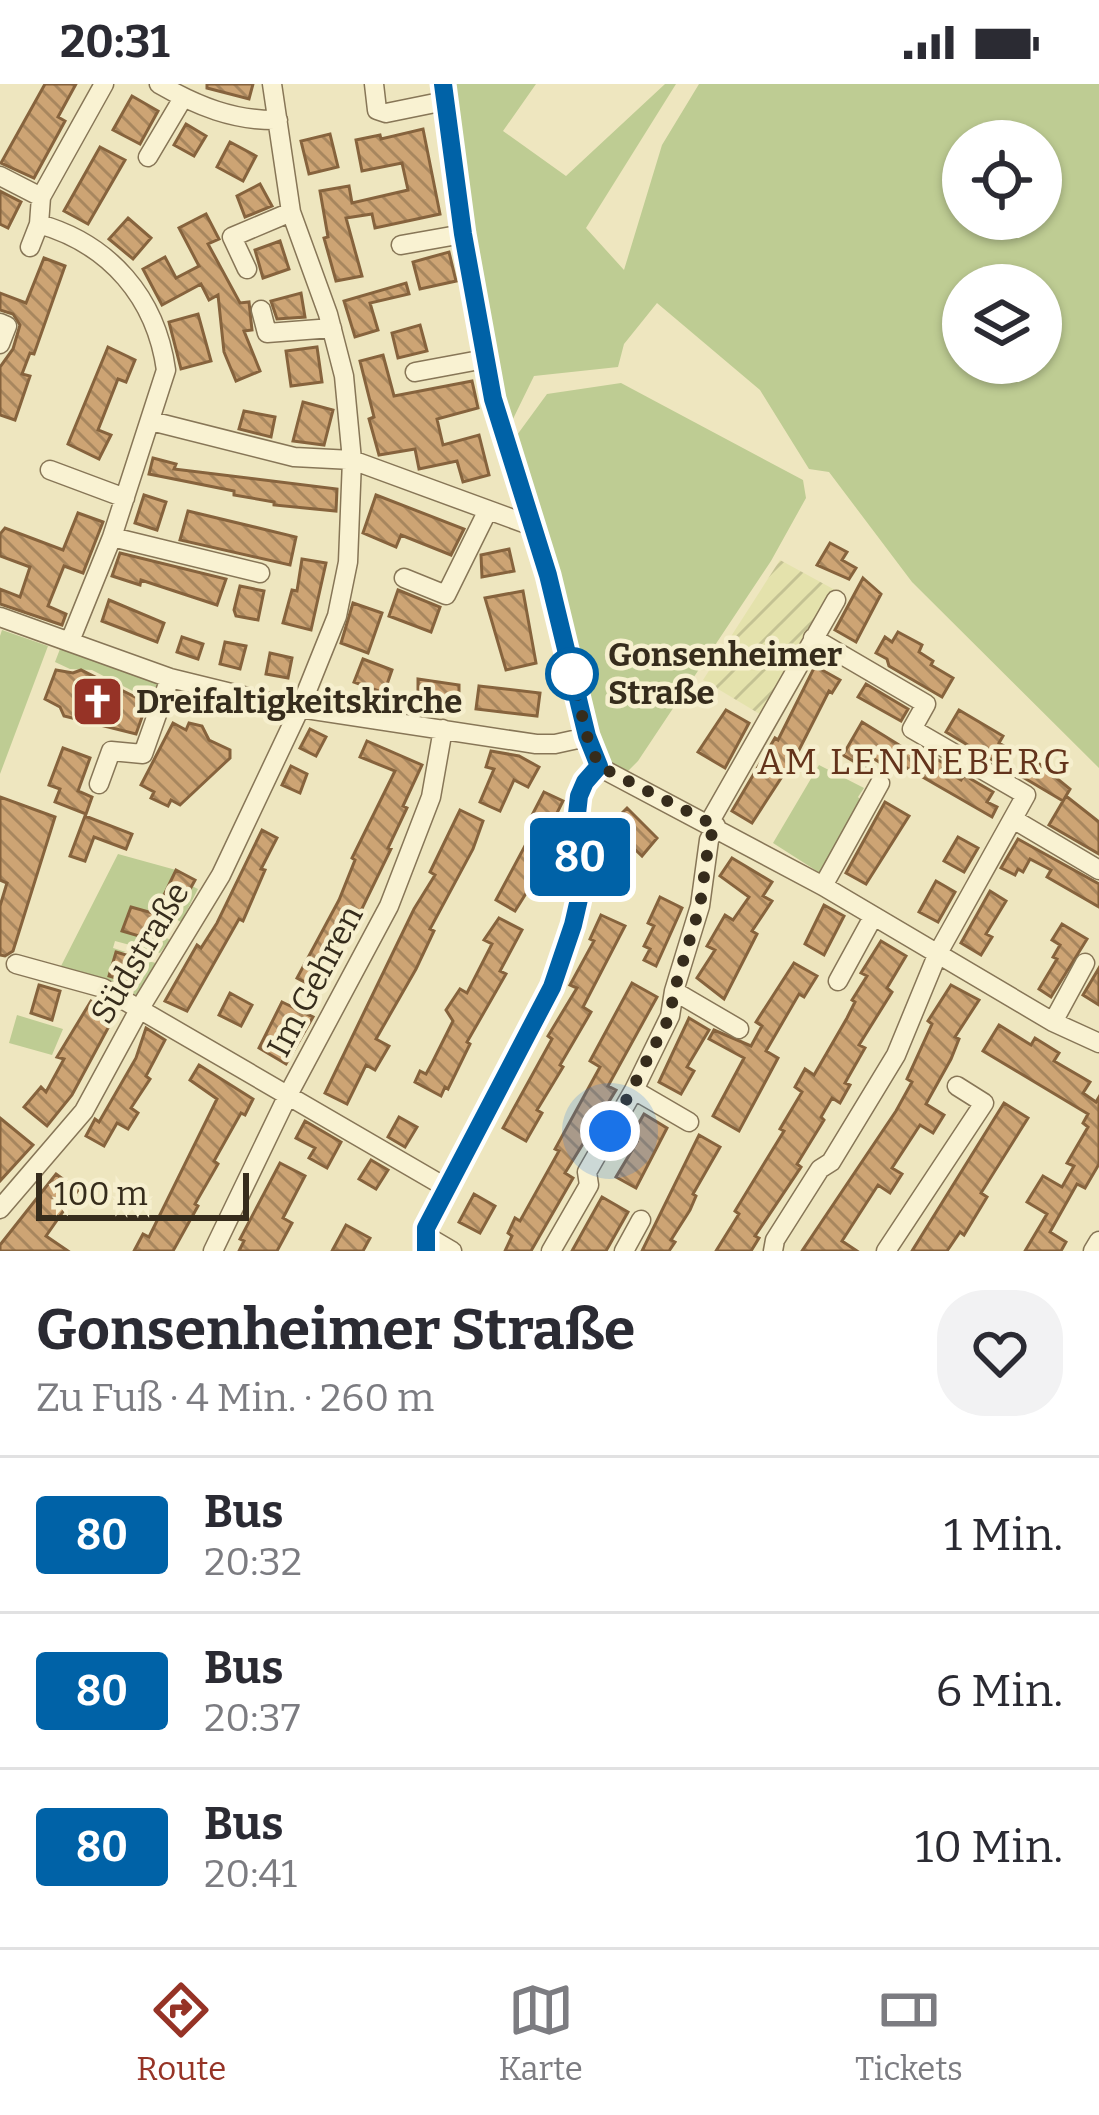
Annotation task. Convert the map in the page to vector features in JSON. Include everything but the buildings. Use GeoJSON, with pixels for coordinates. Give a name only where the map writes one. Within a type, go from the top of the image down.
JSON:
{"type":"FeatureCollection","features":[{"type":"Feature","properties":{"kind":"street"},"geometry":{"type":"LineString","coordinates":[[30,247],[39,224],[41,197],[104,84]]}},
{"type":"Feature","properties":{"kind":"street"},"geometry":{"type":"LineString","coordinates":[[159,84],[220,113],[254,121],[278,120]]}},
{"type":"Feature","properties":{"kind":"street","name":"Südstraße"},"geometry":{"type":"LineString","coordinates":[[0,1208],[84,1111],[221,875],[300,708],[337,616],[348,562],[352,460],[344,376],[291,212],[272,84]]}},
{"type":"Feature","properties":{"kind":"street"},"geometry":{"type":"LineString","coordinates":[[374,84],[377,110],[386,113],[444,93],[485,359],[599,766],[823,886],[1053,1022],[1099,1042]]}},
{"type":"Feature","properties":{"kind":"street"},"geometry":{"type":"LineString","coordinates":[[148,158],[183,98]]}},
{"type":"Feature","properties":{"kind":"street"},"geometry":{"type":"LineString","coordinates":[[0,176],[41,197]]}},
{"type":"Feature","properties":{"kind":"street"},"geometry":{"type":"LineString","coordinates":[[247,269],[232,237],[291,212]]}},
{"type":"Feature","properties":{"kind":"street"},"geometry":{"type":"LineString","coordinates":[[39,224],[96,249],[130,279],[151,314],[166,370],[112,537],[70,641]]}},
{"type":"Feature","properties":{"kind":"street"},"geometry":{"type":"LineString","coordinates":[[401,245],[463,234]]}},
{"type":"Feature","properties":{"kind":"street"},"geometry":{"type":"LineString","coordinates":[[261,310],[267,333],[332,328]]}},
{"type":"Feature","properties":{"kind":"street"},"geometry":{"type":"LineString","coordinates":[[415,372],[485,359]]}},
{"type":"Feature","properties":{"kind":"street"},"geometry":{"type":"LineString","coordinates":[[151,421],[294,457],[352,460],[532,526]]}},
{"type":"Feature","properties":{"kind":"street"},"geometry":{"type":"LineString","coordinates":[[50,470],[125,498]]}},
{"type":"Feature","properties":{"kind":"street"},"geometry":{"type":"LineString","coordinates":[[404,578],[446,595],[488,510]]}},
{"type":"Feature","properties":{"kind":"street"},"geometry":{"type":"LineString","coordinates":[[112,537],[260,573]]}},
{"type":"Feature","properties":{"kind":"street"},"geometry":{"type":"LineString","coordinates":[[551,1251],[589,1185],[586,1172],[665,1030],[700,906],[713,825],[836,600]]}},
{"type":"Feature","properties":{"kind":"street"},"geometry":{"type":"LineString","coordinates":[[0,617],[170,678],[300,708],[549,745],[587,736]]}},
{"type":"Feature","properties":{"kind":"street"},"geometry":{"type":"LineString","coordinates":[[773,1251],[775,1240],[820,1169],[831,1162],[896,1054],[938,952],[1027,795],[912,729],[926,704],[813,638]]}},
{"type":"Feature","properties":{"kind":"street"},"geometry":{"type":"LineString","coordinates":[[99,784],[111,751],[143,754],[170,678]]}},
{"type":"Feature","properties":{"kind":"street","name":"Im Gehren"},"geometry":{"type":"LineString","coordinates":[[214,1251],[290,1093],[389,906],[431,797],[443,729]]}},
{"type":"Feature","properties":{"kind":"street"},"geometry":{"type":"LineString","coordinates":[[452,1251],[426,1246],[426,1228],[552,987],[585,873],[575,832],[579,796],[599,766]]}},
{"type":"Feature","properties":{"kind":"street"},"geometry":{"type":"LineString","coordinates":[[823,886],[880,783]]}},
{"type":"Feature","properties":{"kind":"street"},"geometry":{"type":"LineString","coordinates":[[1013,819],[1099,870]]}},
{"type":"Feature","properties":{"kind":"street"},"geometry":{"type":"LineString","coordinates":[[838,981],[873,916]]}},
{"type":"Feature","properties":{"kind":"street"},"geometry":{"type":"LineString","coordinates":[[1053,1022],[1085,963]]}},
{"type":"Feature","properties":{"kind":"street"},"geometry":{"type":"LineString","coordinates":[[16,964],[104,988],[447,1188]]}},
{"type":"Feature","properties":{"kind":"street"},"geometry":{"type":"LineString","coordinates":[[674,991],[739,1029]]}},
{"type":"Feature","properties":{"kind":"street"},"geometry":{"type":"LineString","coordinates":[[886,1251],[984,1102],[957,1086]]}},
{"type":"Feature","properties":{"kind":"street"},"geometry":{"type":"LineString","coordinates":[[634,1090],[689,1122]]}},
{"type":"Feature","properties":{"kind":"street"},"geometry":{"type":"LineString","coordinates":[[624,1251],[641,1220]]}},
{"type":"Feature","properties":{"kind":"street"},"geometry":{"type":"LineString","coordinates":[[1093,1251],[1099,1241]]}},
{"type":"Feature","properties":{"kind":"shaded area"},"geometry":{"type":"Polygon","coordinates":[[[780,560],[835,590],[763,716],[703,680],[780,560]]]}},
{"type":"Feature","properties":{"kind":"green space"},"geometry":{"type":"Polygon","coordinates":[[[448,84],[536,84],[503,131],[566,176],[665,84],[676,84],[586,228],[624,270],[662,145],[699,84],[1099,84],[1099,768],[912,582],[829,472],[809,469],[760,390],[657,303],[624,344],[618,367],[534,376],[512,421],[503,424],[448,84]]]}},
{"type":"Feature","properties":{"kind":"green space"},"geometry":{"type":"Polygon","coordinates":[[[621,383],[803,480],[806,498],[771,561],[625,774],[599,752],[578,651],[565,634],[570,623],[554,562],[546,557],[545,537],[516,452],[520,450],[517,435],[547,394],[621,383]]]}},
{"type":"Feature","properties":{"kind":"green space"},"geometry":{"type":"Polygon","coordinates":[[[2,630],[48,646],[0,774],[0,636],[2,630]]]}},
{"type":"Feature","properties":{"kind":"green space"},"geometry":{"type":"Polygon","coordinates":[[[60,649],[159,683],[152,701],[92,670],[70,669],[55,662],[60,649]]]}},
{"type":"Feature","properties":{"kind":"green space"},"geometry":{"type":"Polygon","coordinates":[[[819,765],[864,788],[858,797],[863,803],[823,875],[773,843],[819,765]]]}},
{"type":"Feature","properties":{"kind":"green space"},"geometry":{"type":"Polygon","coordinates":[[[118,854],[176,870],[165,899],[183,904],[192,886],[198,889],[181,922],[162,911],[165,924],[160,934],[170,940],[160,953],[115,941],[113,948],[126,952],[115,953],[109,976],[135,984],[143,960],[156,963],[136,995],[59,970],[118,854]]]}},
{"type":"Feature","properties":{"kind":"green space"},"geometry":{"type":"Polygon","coordinates":[[[17,1015],[63,1029],[52,1055],[9,1043],[17,1015]]]}},
{"type":"Feature","properties":{"kind":"bus line","name":"80"},"geometry":{"type":"LineString","coordinates":[[426,1251],[426,1228],[552,987],[585,873],[575,832],[579,796],[599,766],[587,736],[548,575],[493,399],[463,234],[443,84]]}},
{"type":"Feature","properties":{"kind":"place","name":"Gonsenheimer Straße"},"geometry":{"type":"Point","coordinates":[572,674]}},
{"type":"Feature","properties":{"kind":"place","name":"Dreifaltigkeitskirche"},"geometry":{"type":"Point","coordinates":[97,702]}},
{"type":"Feature","properties":{"kind":"district","name":"AM LENNEBERG"},"geometry":{"type":"Point","coordinates":[915,762]}},
{"type":"Feature","properties":{"kind":"route"},"geometry":{"type":"LineString","coordinates":[[572,674],[599,766],[716,826],[670,1016],[610,1131]]}}]}
